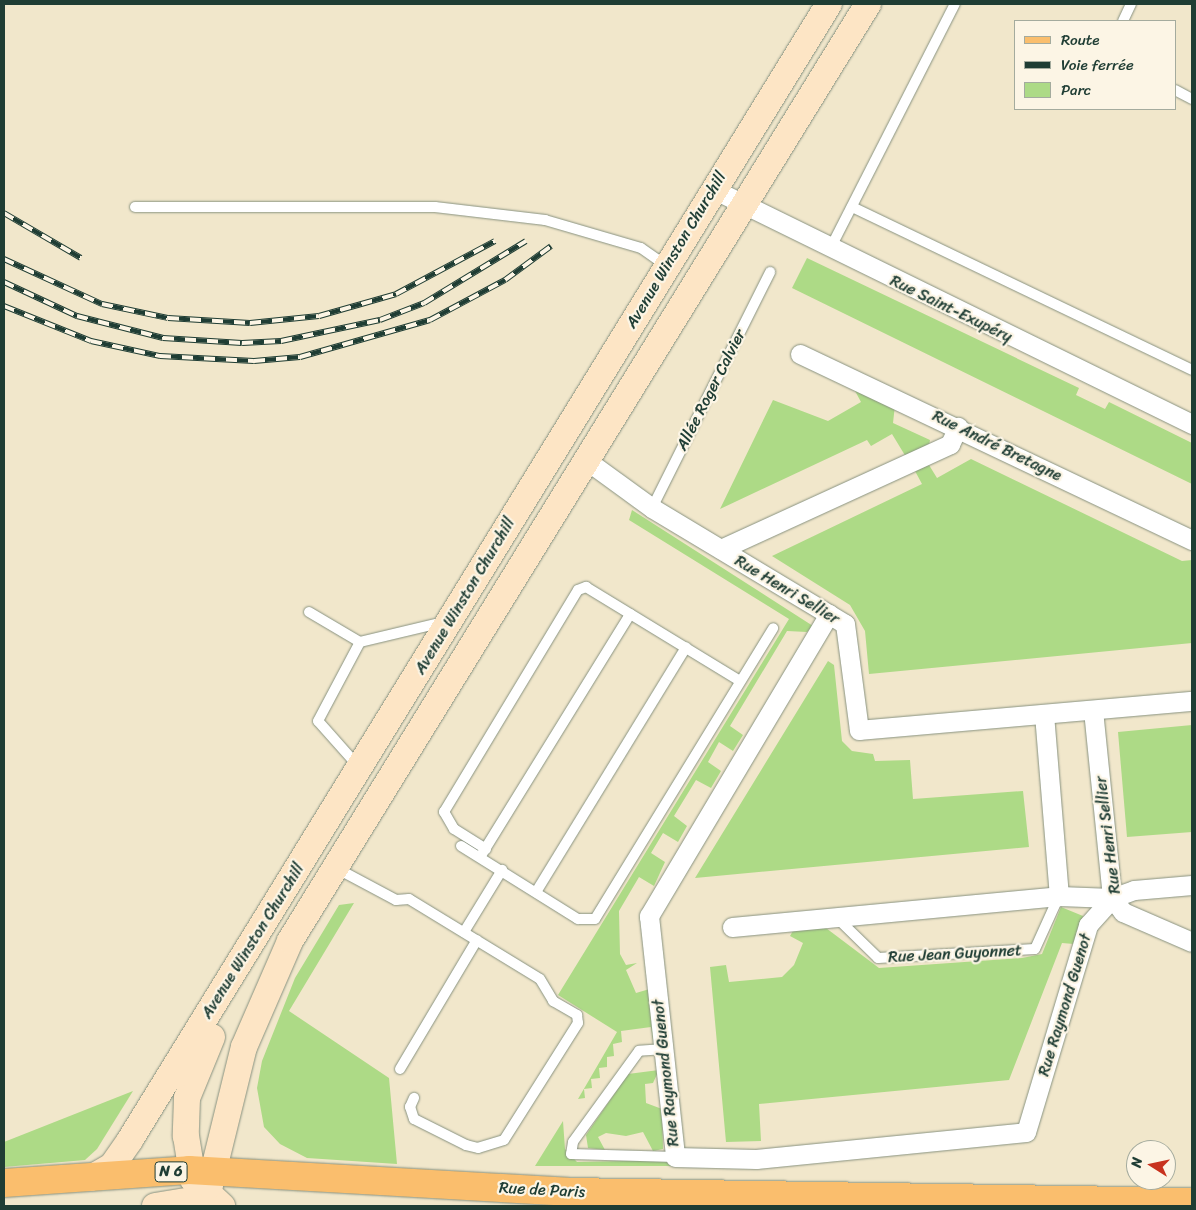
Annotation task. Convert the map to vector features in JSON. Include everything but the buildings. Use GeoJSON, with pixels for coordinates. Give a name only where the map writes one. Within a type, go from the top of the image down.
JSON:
{"type":"FeatureCollection","features":[{"type":"Feature","properties":{"kind":"main road","name":"Avenue Winston Churchill"},"geometry":{"type":"LineString","coordinates":[[91,1178],[112,1166],[126,1146],[360,768],[713,189],[829,4]]}},
{"type":"Feature","properties":{"kind":"main road","name":"Avenue Winston Churchill"},"geometry":{"type":"LineString","coordinates":[[214,1190],[231,1094],[257,1011],[290,941],[868,4]]}},
{"type":"Feature","properties":{"kind":"main road"},"geometry":{"type":"LineString","coordinates":[[189,1170],[186,1105],[190,1085],[275,906]]}},
{"type":"Feature","properties":{"kind":"main road","name":"N 6"},"geometry":{"type":"LineString","coordinates":[[4,1183],[189,1170],[214,1190]]}},
{"type":"Feature","properties":{"kind":"main road","name":"Rue de Paris"},"geometry":{"type":"LineString","coordinates":[[214,1190],[252,1172],[566,1192],[1192,1202]]}},
{"type":"Feature","properties":{"kind":"main road"},"geometry":{"type":"LineString","coordinates":[[155,1206],[192,1200],[214,1190]]}},
{"type":"Feature","properties":{"kind":"street","name":"Rue Saint-Exupéry"},"geometry":{"type":"LineString","coordinates":[[713,189],[830,249],[1192,424]]}},
{"type":"Feature","properties":{"kind":"street","name":"Rue André Bretagne"},"geometry":{"type":"LineString","coordinates":[[800,354],[958,427],[1192,540]]}},
{"type":"Feature","properties":{"kind":"street"},"geometry":{"type":"LineString","coordinates":[[721,549],[950,444],[958,427]]}},
{"type":"Feature","properties":{"kind":"street","name":"Rue Henri Sellier"},"geometry":{"type":"LineString","coordinates":[[586,460],[652,508],[845,624],[859,730],[1192,701]]}},
{"type":"Feature","properties":{"kind":"street","name":"Rue Raymond Guenot"},"geometry":{"type":"LineString","coordinates":[[829,614],[648,916],[665,1049],[675,1156],[756,1159],[1026,1132],[1088,925],[1112,898]]}},
{"type":"Feature","properties":{"kind":"street","name":"Rue Henri Sellier"},"geometry":{"type":"LineString","coordinates":[[1093,710],[1112,898],[1123,912],[1192,942]]}},
{"type":"Feature","properties":{"kind":"street"},"geometry":{"type":"LineString","coordinates":[[1044,714],[1059,896]]}},
{"type":"Feature","properties":{"kind":"street"},"geometry":{"type":"LineString","coordinates":[[732,926],[834,915],[1059,896],[1112,898],[1134,890],[1192,885]]}},
{"type":"Feature","properties":{"kind":"lane"},"geometry":{"type":"LineString","coordinates":[[830,249],[955,4]]}},
{"type":"Feature","properties":{"kind":"lane"},"geometry":{"type":"LineString","coordinates":[[1123,20],[1131,4]]}},
{"type":"Feature","properties":{"kind":"lane"},"geometry":{"type":"LineString","coordinates":[[1176,91],[1192,99]]}},
{"type":"Feature","properties":{"kind":"lane"},"geometry":{"type":"LineString","coordinates":[[852,206],[1192,370]]}},
{"type":"Feature","properties":{"kind":"lane"},"geometry":{"type":"LineString","coordinates":[[135,207],[435,207],[545,220],[641,248],[667,266]]}},
{"type":"Feature","properties":{"kind":"lane","name":"Allée Roger Calvier"},"geometry":{"type":"LineString","coordinates":[[652,508],[770,272]]}},
{"type":"Feature","properties":{"kind":"lane"},"geometry":{"type":"LineString","coordinates":[[740,681],[586,587],[578,590],[444,812],[454,829],[502,870],[578,919],[594,919],[773,628]]}},
{"type":"Feature","properties":{"kind":"lane"},"geometry":{"type":"LineString","coordinates":[[309,612],[360,642],[450,621]]}},
{"type":"Feature","properties":{"kind":"lane"},"geometry":{"type":"LineString","coordinates":[[483,853],[630,614]]}},
{"type":"Feature","properties":{"kind":"lane"},"geometry":{"type":"LineString","coordinates":[[360,642],[318,721],[360,768]]}},
{"type":"Feature","properties":{"kind":"lane"},"geometry":{"type":"LineString","coordinates":[[536,892],[686,648]]}},
{"type":"Feature","properties":{"kind":"lane"},"geometry":{"type":"LineString","coordinates":[[461,846],[483,853]]}},
{"type":"Feature","properties":{"kind":"lane"},"geometry":{"type":"LineString","coordinates":[[335,868],[396,900],[409,898],[540,978],[553,1001],[577,1015],[578,1023],[504,1140],[478,1148],[466,1145],[414,1119],[410,1107],[414,1098]]}},
{"type":"Feature","properties":{"kind":"lane"},"geometry":{"type":"LineString","coordinates":[[464,932],[502,870]]}},
{"type":"Feature","properties":{"kind":"lane","name":"Rue Jean Guyonnet"},"geometry":{"type":"LineString","coordinates":[[834,915],[878,958],[1035,949],[1059,896]]}},
{"type":"Feature","properties":{"kind":"lane"},"geometry":{"type":"LineString","coordinates":[[400,1069],[477,940]]}},
{"type":"Feature","properties":{"kind":"lane"},"geometry":{"type":"LineString","coordinates":[[665,1049],[639,1051],[573,1142],[571,1154],[675,1156]]}},
{"type":"Feature","properties":{"kind":"green space"},"geometry":{"type":"Polygon","coordinates":[[[807,258],[1079,388],[1076,395],[1105,409],[1109,402],[1192,443],[1192,484],[792,288],[807,258]]]}},
{"type":"Feature","properties":{"kind":"green space"},"geometry":{"type":"Polygon","coordinates":[[[854,389],[895,405],[893,423],[930,440],[929,445],[906,457],[892,434],[871,446],[867,440],[720,509],[773,400],[828,421],[861,402],[854,389]]]}},
{"type":"Feature","properties":{"kind":"green space"},"geometry":{"type":"Polygon","coordinates":[[[971,459],[1182,561],[1192,560],[1192,643],[869,674],[865,631],[850,605],[772,556],[922,484],[915,471],[929,465],[937,478],[971,459]]]}},
{"type":"Feature","properties":{"kind":"green space"},"geometry":{"type":"Polygon","coordinates":[[[632,510],[813,626],[807,632],[787,631],[730,726],[743,735],[733,751],[719,742],[708,762],[721,771],[711,788],[696,780],[674,816],[687,826],[678,842],[663,833],[651,853],[665,862],[654,886],[639,877],[619,911],[620,954],[626,965],[637,963],[626,970],[636,993],[653,988],[654,1046],[651,1027],[621,1031],[622,1042],[613,1044],[614,1056],[607,1057],[607,1067],[599,1068],[600,1078],[591,1079],[592,1088],[584,1089],[585,1098],[578,1099],[617,1032],[558,995],[789,619],[629,520],[632,510]]]}},
{"type":"Feature","properties":{"kind":"green space"},"geometry":{"type":"Polygon","coordinates":[[[828,661],[834,665],[842,741],[852,751],[873,754],[875,761],[910,760],[913,799],[1023,791],[1029,847],[695,878],[828,661]]]}},
{"type":"Feature","properties":{"kind":"green space"},"geometry":{"type":"Polygon","coordinates":[[[1192,725],[1192,832],[1127,837],[1118,732],[1192,725]]]}},
{"type":"Feature","properties":{"kind":"green space"},"geometry":{"type":"Polygon","coordinates":[[[354,903],[289,1011],[389,1078],[397,1164],[307,1158],[280,1144],[264,1127],[257,1088],[262,1061],[295,978],[339,905],[354,903]]]}},
{"type":"Feature","properties":{"kind":"green space"},"geometry":{"type":"Polygon","coordinates":[[[1061,907],[1083,916],[1082,924],[1074,944],[1062,943],[1009,1080],[759,1104],[761,1141],[726,1142],[710,967],[726,965],[729,982],[782,977],[794,965],[803,943],[790,936],[794,929],[822,925],[879,968],[1022,958],[1042,954],[1061,907]]]}},
{"type":"Feature","properties":{"kind":"green space"},"geometry":{"type":"Polygon","coordinates":[[[659,1070],[653,1083],[645,1084],[646,1103],[662,1109],[663,1149],[653,1151],[643,1132],[626,1136],[606,1133],[598,1137],[605,1150],[588,1148],[586,1135],[628,1074],[659,1070]]]}},
{"type":"Feature","properties":{"kind":"green space"},"geometry":{"type":"Polygon","coordinates":[[[133,1091],[97,1149],[85,1160],[4,1167],[4,1142],[133,1091]]]}},
{"type":"Feature","properties":{"kind":"green space"},"geometry":{"type":"Polygon","coordinates":[[[563,1121],[565,1149],[577,1162],[670,1160],[675,1166],[535,1166],[563,1121]]]}},
{"type":"Feature","properties":{"kind":"railway"},"geometry":{"type":"LineString","coordinates":[[4,213],[81,258]]}},
{"type":"Feature","properties":{"kind":"railway"},"geometry":{"type":"LineString","coordinates":[[4,259],[102,304],[168,318],[250,323],[319,316],[396,294],[495,241]]}},
{"type":"Feature","properties":{"kind":"railway"},"geometry":{"type":"LineString","coordinates":[[4,282],[77,316],[163,338],[242,343],[281,341],[380,320],[424,303],[526,241]]}},
{"type":"Feature","properties":{"kind":"railway"},"geometry":{"type":"LineString","coordinates":[[4,306],[91,341],[160,356],[254,361],[300,357],[430,320],[505,280],[551,246]]}}]}
